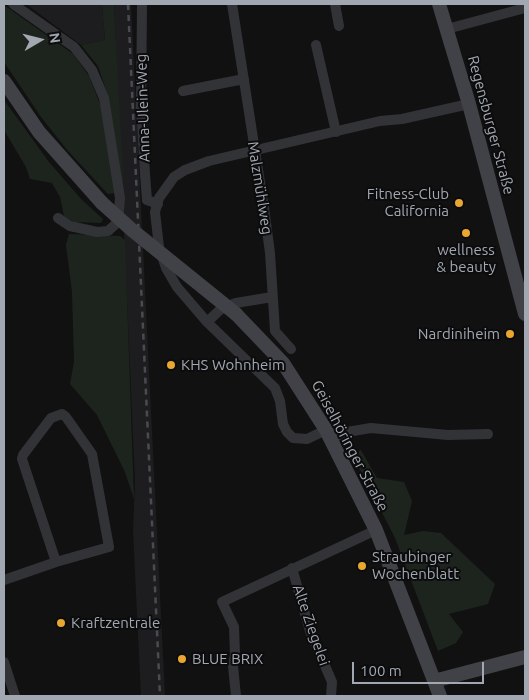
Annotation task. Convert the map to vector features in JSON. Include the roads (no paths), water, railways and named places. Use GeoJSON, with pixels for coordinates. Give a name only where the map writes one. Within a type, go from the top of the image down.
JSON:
{"type":"FeatureCollection","features":[{"type":"Feature","properties":{"kind":"main road","name":"Regensburger Straße"},"geometry":{"type":"LineString","coordinates":[[439,4],[469,104],[525,314]]}},
{"type":"Feature","properties":{"kind":"main road","name":"Geiselhöringer Straße"},"geometry":{"type":"LineString","coordinates":[[4,81],[39,132],[102,203],[132,230],[236,314],[284,363],[329,434],[376,530],[440,696]]}},
{"type":"Feature","properties":{"kind":"main road"},"geometry":{"type":"LineString","coordinates":[[434,681],[525,658]]}},
{"type":"Feature","properties":{"kind":"street"},"geometry":{"type":"LineString","coordinates":[[13,4],[79,52],[92,70],[104,98],[120,198],[118,222],[108,230],[97,232],[70,226],[58,218]]}},
{"type":"Feature","properties":{"kind":"street","name":"Anna-Ulein-Weg"},"geometry":{"type":"LineString","coordinates":[[142,4],[142,116],[147,200],[158,204]]}},
{"type":"Feature","properties":{"kind":"street","name":"Malzmühlweg"},"geometry":{"type":"LineString","coordinates":[[232,4],[270,253],[275,330],[291,349]]}},
{"type":"Feature","properties":{"kind":"street"},"geometry":{"type":"LineString","coordinates":[[335,4],[339,26]]}},
{"type":"Feature","properties":{"kind":"street"},"geometry":{"type":"LineString","coordinates":[[447,29],[525,8]]}},
{"type":"Feature","properties":{"kind":"street"},"geometry":{"type":"LineString","coordinates":[[316,44],[336,132]]}},
{"type":"Feature","properties":{"kind":"street"},"geometry":{"type":"LineString","coordinates":[[183,91],[244,79]]}},
{"type":"Feature","properties":{"kind":"street"},"geometry":{"type":"LineString","coordinates":[[469,104],[254,150],[209,161],[185,170],[166,186],[158,204],[155,229],[166,268],[177,287],[207,322],[275,388],[280,401],[283,424],[293,438],[307,438],[363,428],[448,434],[488,434]]}},
{"type":"Feature","properties":{"kind":"street"},"geometry":{"type":"LineString","coordinates":[[207,322],[222,308],[236,303],[272,297]]}},
{"type":"Feature","properties":{"kind":"street"},"geometry":{"type":"LineString","coordinates":[[4,580],[56,562],[109,547],[92,454],[66,417],[57,414],[51,418],[22,459],[56,562]]}},
{"type":"Feature","properties":{"kind":"street","name":"Alte Ziegelei"},"geometry":{"type":"LineString","coordinates":[[236,696],[233,666],[235,654],[234,627],[222,602],[376,530]]}},
{"type":"Feature","properties":{"kind":"street","name":"Alte Ziegelei"},"geometry":{"type":"LineString","coordinates":[[292,568],[310,631],[338,696]]}},
{"type":"Feature","properties":{"kind":"street"},"geometry":{"type":"LineString","coordinates":[[4,662],[15,696]]}},
{"type":"Feature","properties":{"kind":"street","name":"Alte Ziegelei"},"geometry":{"type":"LineString","coordinates":[[331,696],[332,682]]}},
{"type":"Feature","properties":{"kind":"railway"},"geometry":{"type":"LineString","coordinates":[[128,4],[160,696]]}},
{"type":"Feature","properties":{"kind":"place","name":"Fitness-Club California"},"geometry":{"type":"Point","coordinates":[459,203]}},
{"type":"Feature","properties":{"kind":"place","name":"wellness & beauty"},"geometry":{"type":"Point","coordinates":[466,233]}},
{"type":"Feature","properties":{"kind":"place","name":"Nardiniheim"},"geometry":{"type":"Point","coordinates":[510,334]}},
{"type":"Feature","properties":{"kind":"place","name":"KHS Wohnheim"},"geometry":{"type":"Point","coordinates":[171,365]}},
{"type":"Feature","properties":{"kind":"place","name":"Straubinger Wochenblatt"},"geometry":{"type":"Point","coordinates":[362,566]}},
{"type":"Feature","properties":{"kind":"place","name":"Kraftzentrale"},"geometry":{"type":"Point","coordinates":[61,623]}},
{"type":"Feature","properties":{"kind":"place","name":"BLUE BRIX"},"geometry":{"type":"Point","coordinates":[182,659]}}]}
